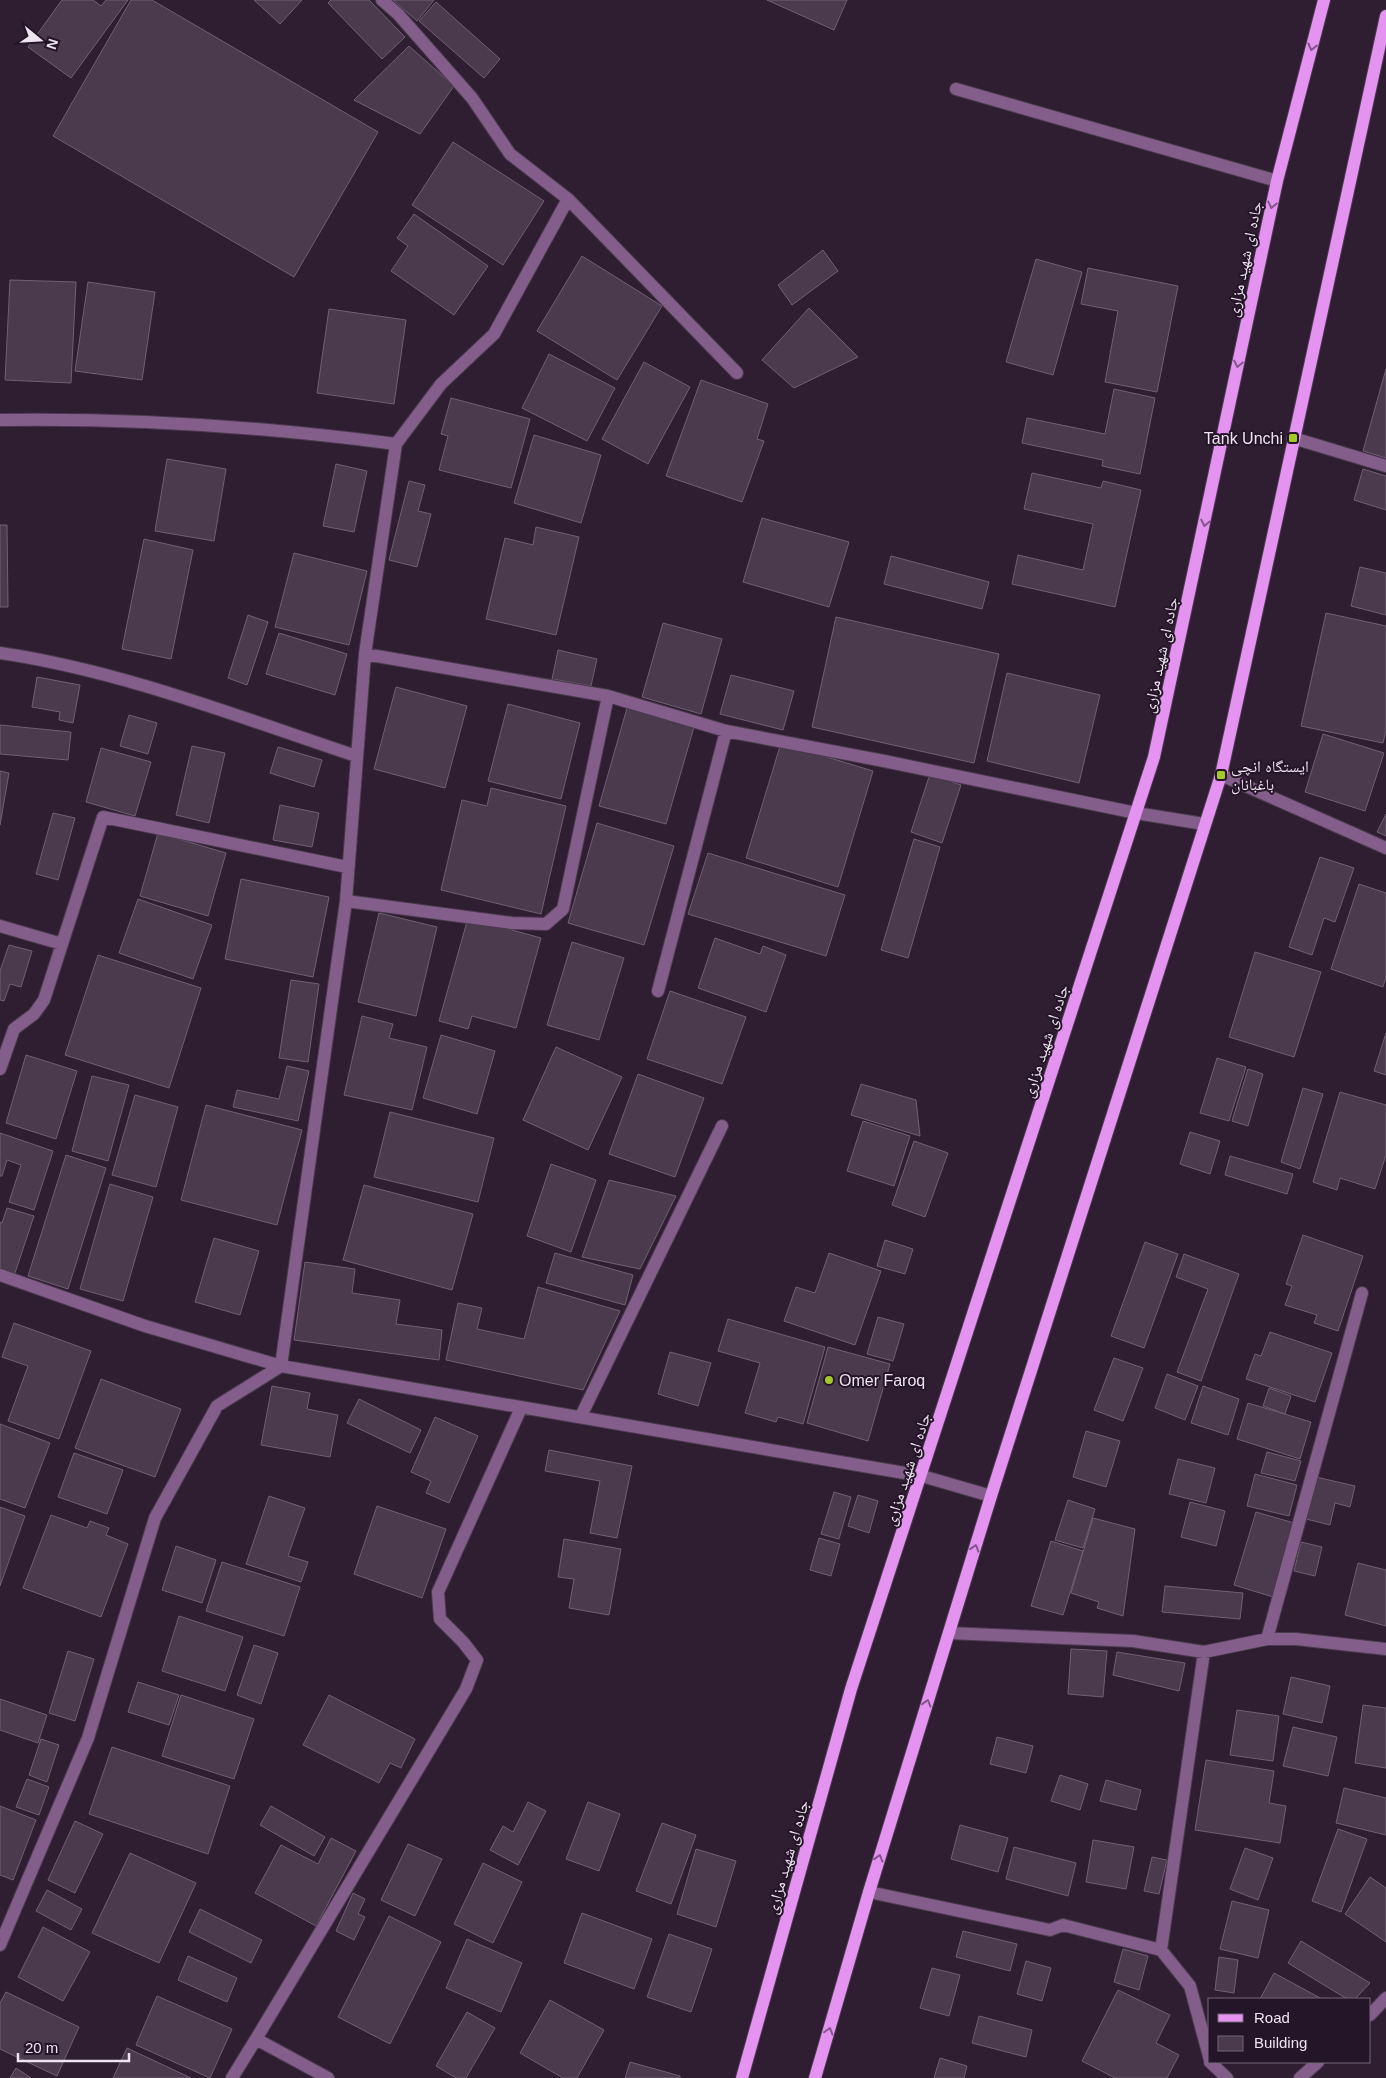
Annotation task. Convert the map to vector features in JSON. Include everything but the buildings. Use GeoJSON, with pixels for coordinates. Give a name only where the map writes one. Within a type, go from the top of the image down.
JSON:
{"type":"FeatureCollection","features":[{"type":"Feature","properties":{"kind":"main road","name":"جاده ای شهید مزاری"},"geometry":{"type":"LineString","coordinates":[[742,2078],[851,1689],[922,1476],[1154,757],[1277,181],[1324,0]]}},
{"type":"Feature","properties":{"kind":"main road"},"geometry":{"type":"LineString","coordinates":[[815,2078],[869,1892],[991,1496],[1221,775],[1386,16]]}},
{"type":"Feature","properties":{"kind":"street"},"geometry":{"type":"LineString","coordinates":[[382,0],[398,14],[472,98],[510,154],[568,198],[737,373]]}},
{"type":"Feature","properties":{"kind":"street"},"geometry":{"type":"LineString","coordinates":[[956,89],[1277,181]]}},
{"type":"Feature","properties":{"kind":"street"},"geometry":{"type":"LineString","coordinates":[[281,1366],[346,901],[347,867],[365,654],[396,444],[441,384],[494,334],[568,198]]}},
{"type":"Feature","properties":{"kind":"street"},"geometry":{"type":"LineString","coordinates":[[0,420],[47,419],[297,431],[396,444]]}},
{"type":"Feature","properties":{"kind":"street"},"geometry":{"type":"LineString","coordinates":[[1293,438],[1386,466]]}},
{"type":"Feature","properties":{"kind":"street"},"geometry":{"type":"LineString","coordinates":[[0,653],[30,657],[138,683],[356,756]]}},
{"type":"Feature","properties":{"kind":"street"},"geometry":{"type":"LineString","coordinates":[[365,654],[608,696],[726,731],[884,761],[1136,813],[1204,824]]}},
{"type":"Feature","properties":{"kind":"street"},"geometry":{"type":"LineString","coordinates":[[346,901],[512,923],[546,924],[563,909],[608,696]]}},
{"type":"Feature","properties":{"kind":"street"},"geometry":{"type":"LineString","coordinates":[[658,991],[726,731]]}},
{"type":"Feature","properties":{"kind":"street"},"geometry":{"type":"LineString","coordinates":[[1221,775],[1386,848]]}},
{"type":"Feature","properties":{"kind":"street"},"geometry":{"type":"LineString","coordinates":[[0,1069],[14,1029],[34,1014],[44,1000],[103,817],[347,867]]}},
{"type":"Feature","properties":{"kind":"street"},"geometry":{"type":"LineString","coordinates":[[0,926],[62,944]]}},
{"type":"Feature","properties":{"kind":"street"},"geometry":{"type":"LineString","coordinates":[[581,1416],[722,1126]]}},
{"type":"Feature","properties":{"kind":"street"},"geometry":{"type":"LineString","coordinates":[[0,1275],[145,1326],[281,1366],[922,1476],[991,1496]]}},
{"type":"Feature","properties":{"kind":"street"},"geometry":{"type":"LineString","coordinates":[[1267,1639],[1362,1293]]}},
{"type":"Feature","properties":{"kind":"street"},"geometry":{"type":"LineString","coordinates":[[0,1945],[88,1738],[155,1518],[217,1406],[281,1366]]}},
{"type":"Feature","properties":{"kind":"street"},"geometry":{"type":"LineString","coordinates":[[232,2078],[466,1689],[477,1660],[464,1642],[440,1619],[438,1592],[521,1408]]}},
{"type":"Feature","properties":{"kind":"street"},"geometry":{"type":"LineString","coordinates":[[949,1633],[1133,1641],[1204,1652],[1267,1639],[1296,1639],[1386,1648]]}},
{"type":"Feature","properties":{"kind":"street"},"geometry":{"type":"LineString","coordinates":[[1161,1950],[1204,1652]]}},
{"type":"Feature","properties":{"kind":"street"},"geometry":{"type":"LineString","coordinates":[[869,1892],[1050,1930],[1063,1925],[1161,1950],[1190,1986],[1208,2054]]}},
{"type":"Feature","properties":{"kind":"street"},"geometry":{"type":"LineString","coordinates":[[1371,2014],[1386,1998]]}},
{"type":"Feature","properties":{"kind":"street"},"geometry":{"type":"LineString","coordinates":[[256,2040],[328,2078]]}},
{"type":"Feature","properties":{"kind":"street"},"geometry":{"type":"LineString","coordinates":[[1212,2063],[1227,2078]]}},
{"type":"Feature","properties":{"kind":"street"},"geometry":{"type":"LineString","coordinates":[[1300,2078],[1317,2063]]}},
{"type":"Feature","properties":{"kind":"place","name":"Tank Unchi"},"geometry":{"type":"Point","coordinates":[1293,438]}},
{"type":"Feature","properties":{"kind":"place","name":"ایستگاه انچی باغبانان"},"geometry":{"type":"Point","coordinates":[1221,775]}},
{"type":"Feature","properties":{"kind":"place","name":"Omer Faroq"},"geometry":{"type":"Point","coordinates":[829,1380]}}]}
